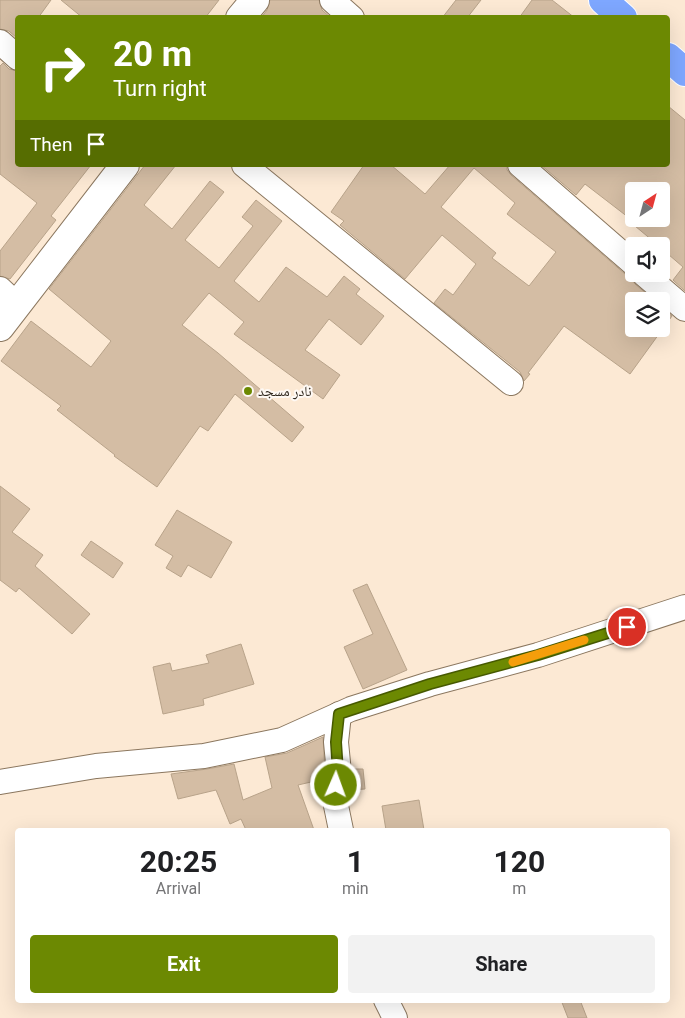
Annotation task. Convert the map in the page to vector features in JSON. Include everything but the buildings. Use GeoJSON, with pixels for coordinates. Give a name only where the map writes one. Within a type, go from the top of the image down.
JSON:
{"type":"FeatureCollection","features":[{"type":"Feature","properties":{"kind":"highway"},"geometry":{"type":"LineString","coordinates":[[603,0],[620,15]]}},
{"type":"Feature","properties":{"kind":"highway"},"geometry":{"type":"LineString","coordinates":[[670,59],[685,72]]}},
{"type":"Feature","properties":{"kind":"street"},"geometry":{"type":"LineString","coordinates":[[332,0],[349,15]]}},
{"type":"Feature","properties":{"kind":"street"},"geometry":{"type":"LineString","coordinates":[[0,42],[15,55]]}},
{"type":"Feature","properties":{"kind":"street"},"geometry":{"type":"LineString","coordinates":[[0,327],[9,297],[123,167]]}},
{"type":"Feature","properties":{"kind":"street"},"geometry":{"type":"LineString","coordinates":[[246,167],[511,383]]}},
{"type":"Feature","properties":{"kind":"street"},"geometry":{"type":"LineString","coordinates":[[522,167],[625,256]]}},
{"type":"Feature","properties":{"kind":"street"},"geometry":{"type":"LineString","coordinates":[[653,282],[685,309]]}},
{"type":"Feature","properties":{"kind":"street"},"geometry":{"type":"LineString","coordinates":[[0,782],[96,766],[204,756],[282,740],[339,714],[430,684],[538,655],[685,608]]}},
{"type":"Feature","properties":{"kind":"street"},"geometry":{"type":"LineString","coordinates":[[339,714],[336,742],[338,773],[334,796],[341,828]]}},
{"type":"Feature","properties":{"kind":"street"},"geometry":{"type":"LineString","coordinates":[[388,1003],[396,1018]]}},
{"type":"Feature","properties":{"kind":"slow traffic"},"geometry":{"type":"LineString","coordinates":[[513,662],[584,640]]}},
{"type":"Feature","properties":{"kind":"place","name":"نادر مسجد"},"geometry":{"type":"Point","coordinates":[248,391]}},
{"type":"Feature","properties":{"kind":"route"},"geometry":{"type":"LineString","coordinates":[[336,785],[338,773],[336,742],[339,714],[430,684],[538,655],[627,627]]}}]}
